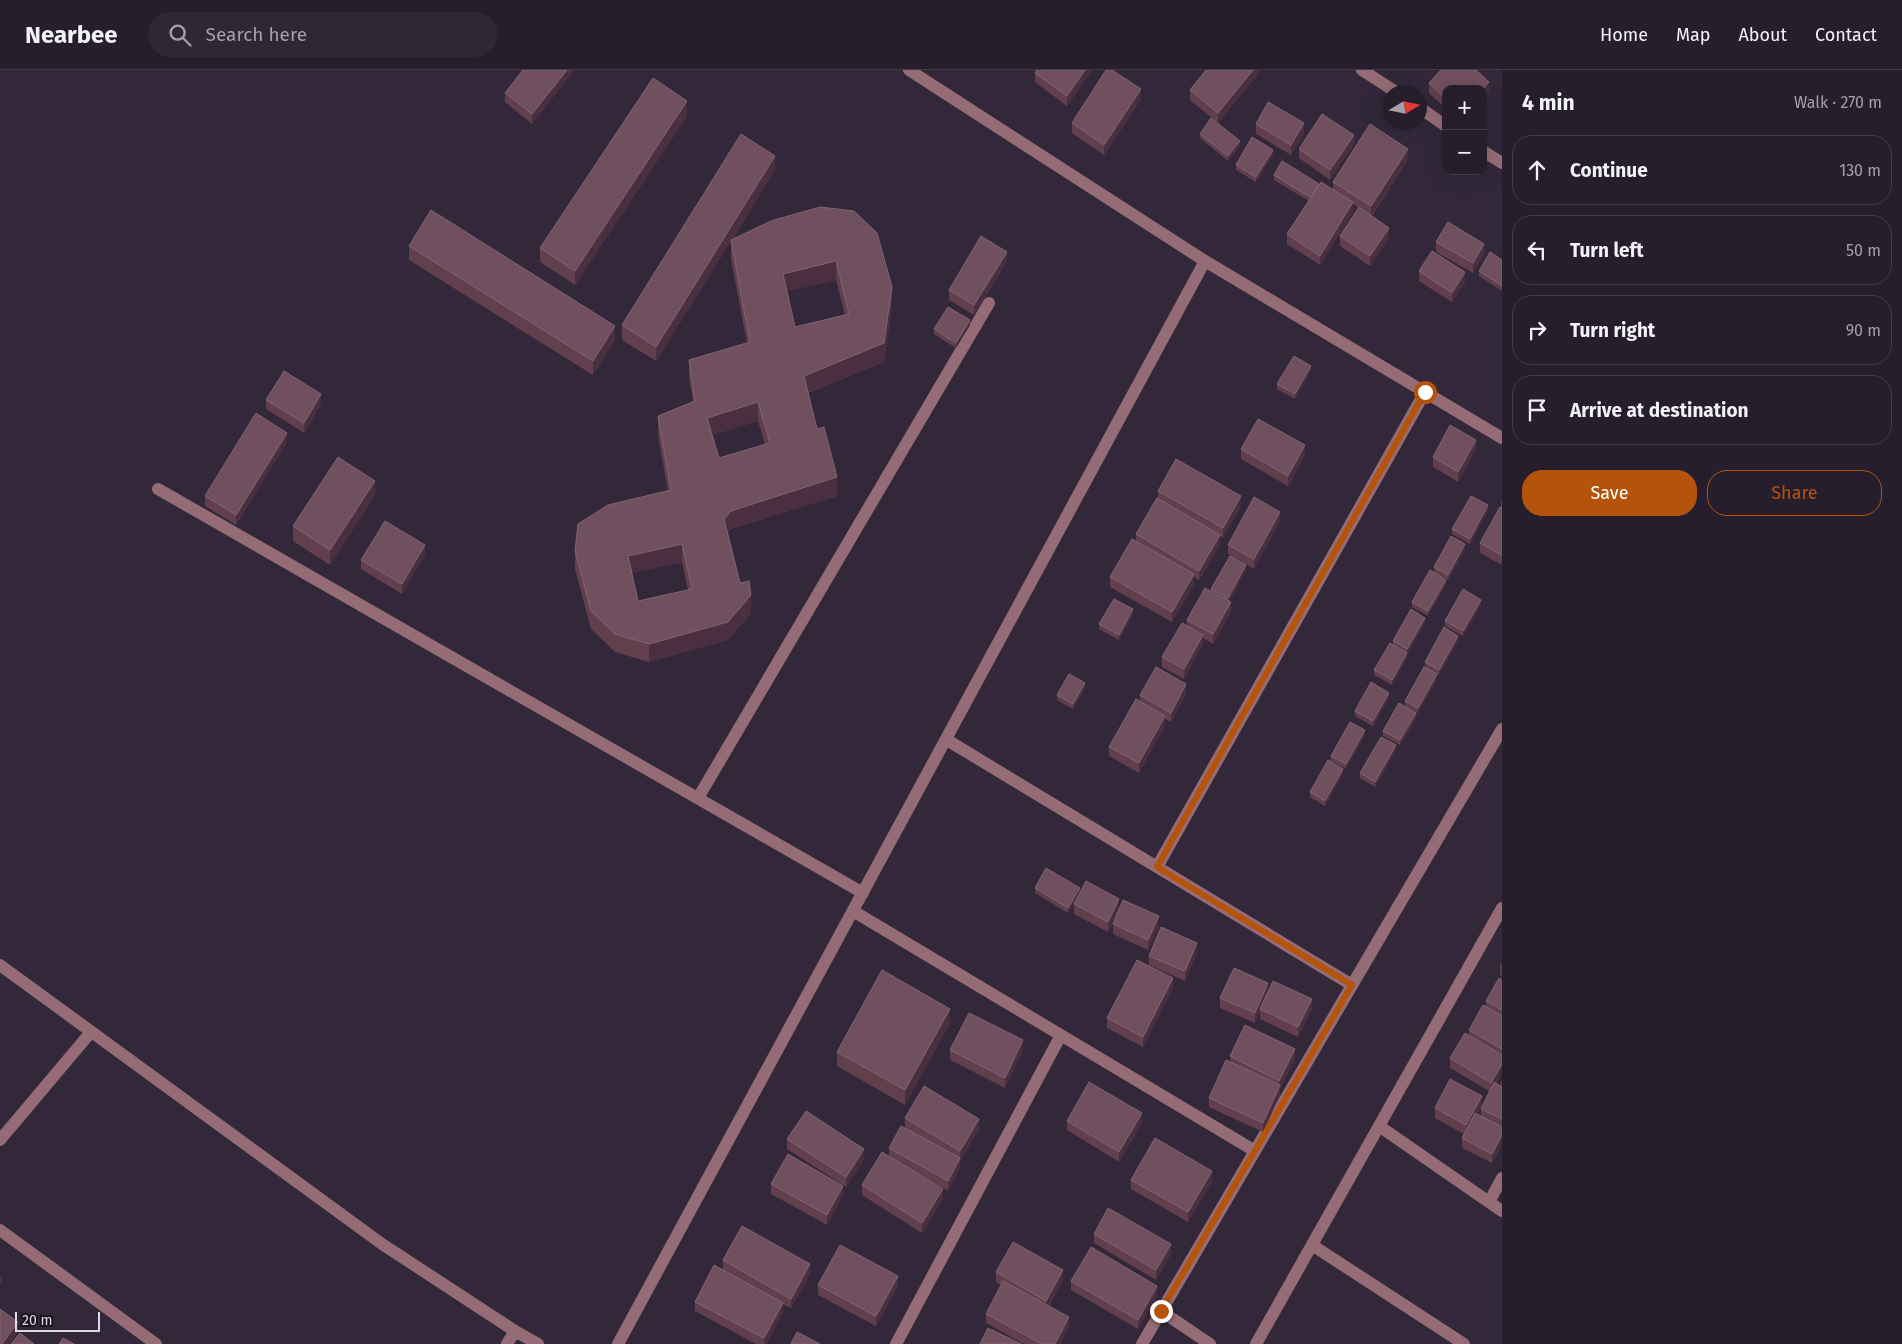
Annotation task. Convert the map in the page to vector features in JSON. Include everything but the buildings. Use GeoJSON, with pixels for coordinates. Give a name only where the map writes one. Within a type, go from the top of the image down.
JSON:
{"type":"FeatureCollection","features":[{"type":"Feature","properties":{"kind":"street"},"geometry":{"type":"LineString","coordinates":[[911,71],[1205,261],[1502,438]]}},
{"type":"Feature","properties":{"kind":"street"},"geometry":{"type":"LineString","coordinates":[[1368,72],[1386,85]]}},
{"type":"Feature","properties":{"kind":"street"},"geometry":{"type":"LineString","coordinates":[[1427,113],[1442,123]]}},
{"type":"Feature","properties":{"kind":"street"},"geometry":{"type":"LineString","coordinates":[[1487,153],[1502,163]]}},
{"type":"Feature","properties":{"kind":"street"},"geometry":{"type":"LineString","coordinates":[[618,1344],[1205,261]]}},
{"type":"Feature","properties":{"kind":"street"},"geometry":{"type":"LineString","coordinates":[[698,798],[990,304]]}},
{"type":"Feature","properties":{"kind":"street"},"geometry":{"type":"LineString","coordinates":[[1157,867],[1425,392]]}},
{"type":"Feature","properties":{"kind":"street"},"geometry":{"type":"LineString","coordinates":[[158,489],[863,892]]}},
{"type":"Feature","properties":{"kind":"street"},"geometry":{"type":"LineString","coordinates":[[1142,1344],[1502,729]]}},
{"type":"Feature","properties":{"kind":"street"},"geometry":{"type":"LineString","coordinates":[[947,740],[1352,985]]}},
{"type":"Feature","properties":{"kind":"street"},"geometry":{"type":"LineString","coordinates":[[1256,1344],[1502,908]]}},
{"type":"Feature","properties":{"kind":"street"},"geometry":{"type":"LineString","coordinates":[[853,911],[1255,1151]]}},
{"type":"Feature","properties":{"kind":"street"},"geometry":{"type":"LineString","coordinates":[[0,965],[382,1244],[516,1332],[538,1344]]}},
{"type":"Feature","properties":{"kind":"street"},"geometry":{"type":"LineString","coordinates":[[0,1140],[91,1032]]}},
{"type":"Feature","properties":{"kind":"street"},"geometry":{"type":"LineString","coordinates":[[896,1344],[1061,1035]]}},
{"type":"Feature","properties":{"kind":"street"},"geometry":{"type":"LineString","coordinates":[[1379,1126],[1502,1211]]}},
{"type":"Feature","properties":{"kind":"street"},"geometry":{"type":"LineString","coordinates":[[1488,1202],[1502,1178]]}},
{"type":"Feature","properties":{"kind":"street"},"geometry":{"type":"LineString","coordinates":[[0,1230],[156,1344]]}},
{"type":"Feature","properties":{"kind":"street"},"geometry":{"type":"LineString","coordinates":[[1312,1245],[1464,1344]]}},
{"type":"Feature","properties":{"kind":"street"},"geometry":{"type":"LineString","coordinates":[[1161,1311],[1210,1344]]}},
{"type":"Feature","properties":{"kind":"street"},"geometry":{"type":"LineString","coordinates":[[507,1344],[516,1332]]}},
{"type":"Feature","properties":{"kind":"route"},"geometry":{"type":"LineString","coordinates":[[1161,1311],[1352,985],[1157,867],[1425,392]]}}]}
